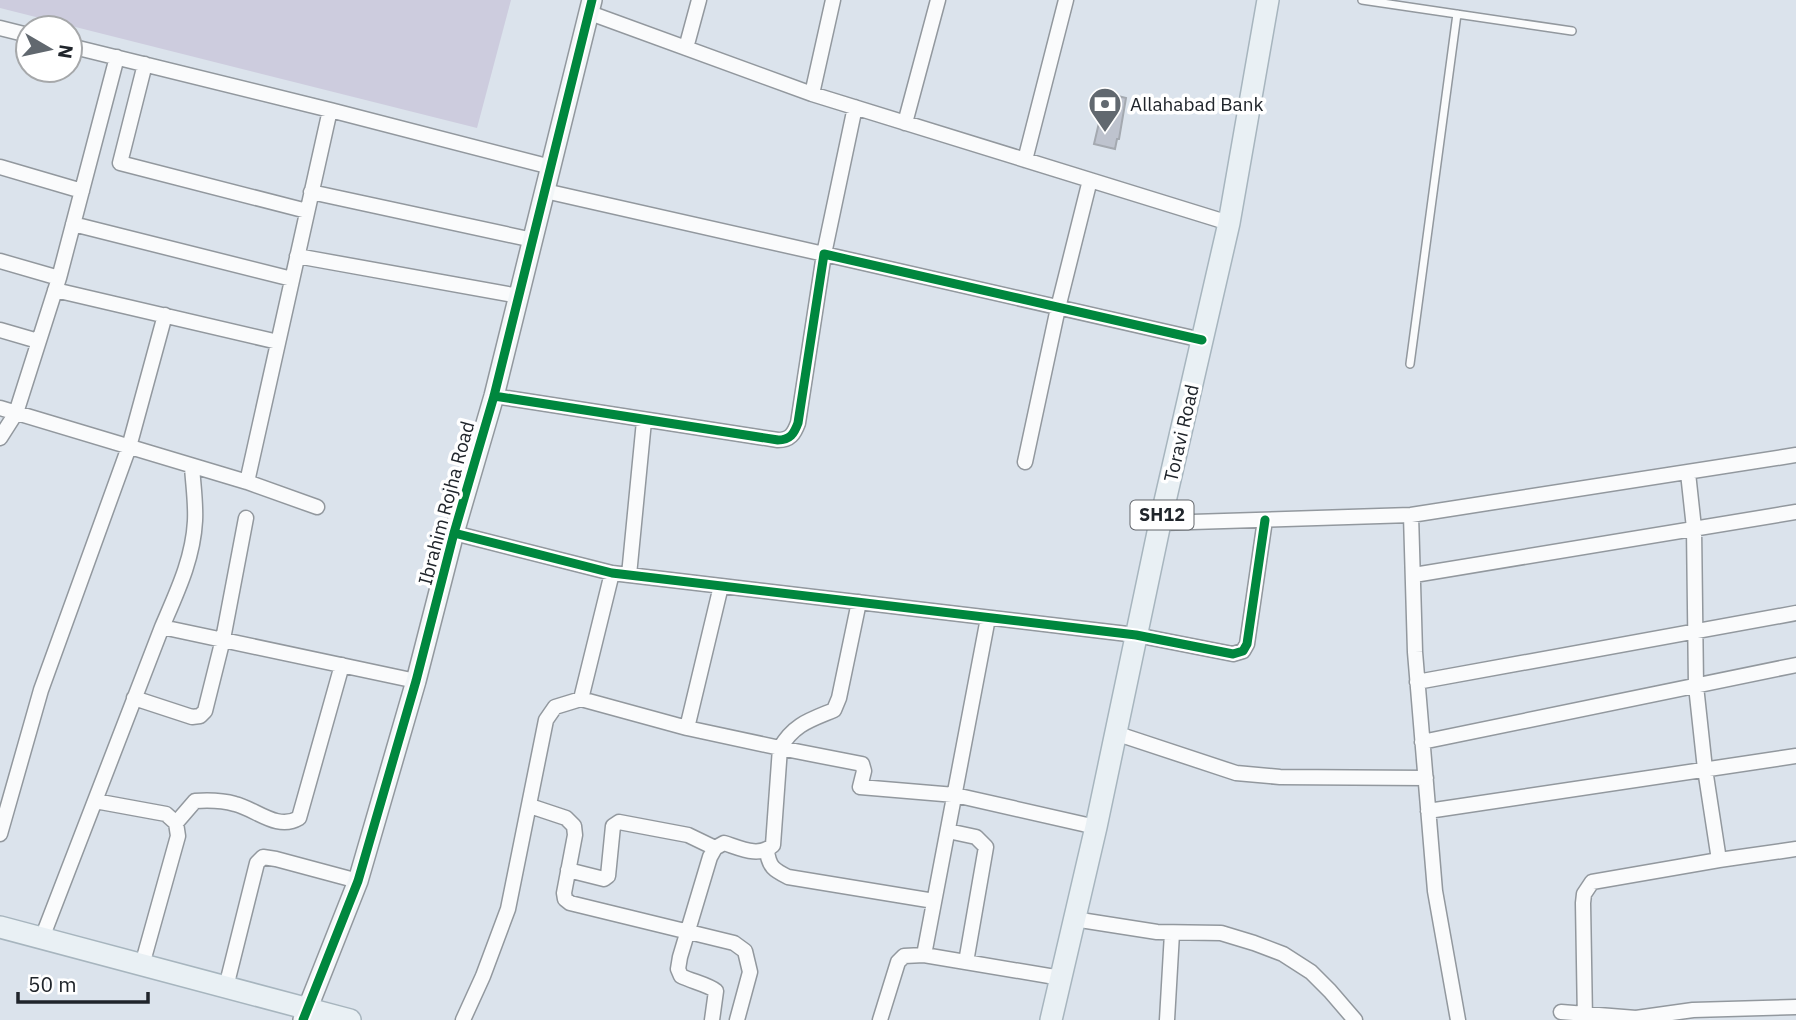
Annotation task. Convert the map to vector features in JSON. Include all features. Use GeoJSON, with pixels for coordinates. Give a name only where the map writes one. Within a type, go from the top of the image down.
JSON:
{"type":"FeatureCollection","features":[{"type":"Feature","properties":{"kind":"main road","name":"Toravi Road"},"geometry":{"type":"LineString","coordinates":[[1051,1020],[1229,223],[1268,2]]}},
{"type":"Feature","properties":{"kind":"main road"},"geometry":{"type":"LineString","coordinates":[[0,927],[226,987],[305,1014],[349,1020]]}},
{"type":"Feature","properties":{"kind":"street"},"geometry":{"type":"LineString","coordinates":[[686,48],[699,0]]}},
{"type":"Feature","properties":{"kind":"street"},"geometry":{"type":"LineString","coordinates":[[812,94],[833,0]]}},
{"type":"Feature","properties":{"kind":"street"},"geometry":{"type":"LineString","coordinates":[[905,123],[938,0]]}},
{"type":"Feature","properties":{"kind":"street"},"geometry":{"type":"LineString","coordinates":[[1025,160],[1066,0]]}},
{"type":"Feature","properties":{"kind":"street"},"geometry":{"type":"LineString","coordinates":[[591,7],[686,48],[812,94],[1229,223]]}},
{"type":"Feature","properties":{"kind":"street","name":"Ibrahim Rojha Road"},"geometry":{"type":"LineString","coordinates":[[305,1014],[358,881],[416,681],[454,533],[494,396],[591,7]]}},
{"type":"Feature","properties":{"kind":"street"},"geometry":{"type":"LineString","coordinates":[[84,49],[551,167]]}},
{"type":"Feature","properties":{"kind":"street"},"geometry":{"type":"LineString","coordinates":[[0,438],[16,413],[57,284],[117,57]]}},
{"type":"Feature","properties":{"kind":"street"},"geometry":{"type":"LineString","coordinates":[[145,64],[120,163],[307,211]]}},
{"type":"Feature","properties":{"kind":"street"},"geometry":{"type":"LineString","coordinates":[[494,396],[644,421],[778,440],[788,439],[794,434],[798,423],[824,254],[855,107]]}},
{"type":"Feature","properties":{"kind":"street"},"geometry":{"type":"LineString","coordinates":[[247,482],[330,110]]}},
{"type":"Feature","properties":{"kind":"street"},"geometry":{"type":"LineString","coordinates":[[0,167],[82,191]]}},
{"type":"Feature","properties":{"kind":"street"},"geometry":{"type":"LineString","coordinates":[[1025,462],[1058,308],[1090,180]]}},
{"type":"Feature","properties":{"kind":"street"},"geometry":{"type":"LineString","coordinates":[[545,191],[1202,340]]}},
{"type":"Feature","properties":{"kind":"street"},"geometry":{"type":"LineString","coordinates":[[311,192],[533,240]]}},
{"type":"Feature","properties":{"kind":"street"},"geometry":{"type":"LineString","coordinates":[[73,224],[292,279]]}},
{"type":"Feature","properties":{"kind":"street"},"geometry":{"type":"LineString","coordinates":[[297,256],[519,296]]}},
{"type":"Feature","properties":{"kind":"street"},"geometry":{"type":"LineString","coordinates":[[0,261],[57,284],[165,316],[278,342]]}},
{"type":"Feature","properties":{"kind":"street"},"geometry":{"type":"LineString","coordinates":[[0,834],[41,690],[129,447],[165,316]]}},
{"type":"Feature","properties":{"kind":"street"},"geometry":{"type":"LineString","coordinates":[[0,330],[38,341]]}},
{"type":"Feature","properties":{"kind":"street"},"geometry":{"type":"LineString","coordinates":[[0,408],[247,482],[317,507]]}},
{"type":"Feature","properties":{"kind":"street"},"geometry":{"type":"LineString","coordinates":[[629,575],[644,421]]}},
{"type":"Feature","properties":{"kind":"street"},"geometry":{"type":"LineString","coordinates":[[1160,523],[1411,515],[1796,455]]}},
{"type":"Feature","properties":{"kind":"street"},"geometry":{"type":"LineString","coordinates":[[42,938],[162,626],[186,571],[195,520],[192,466]]}},
{"type":"Feature","properties":{"kind":"street"},"geometry":{"type":"LineString","coordinates":[[1688,473],[1694,528],[1696,686],[1719,860]]}},
{"type":"Feature","properties":{"kind":"street"},"geometry":{"type":"LineString","coordinates":[[1414,575],[1796,512]]}},
{"type":"Feature","properties":{"kind":"street"},"geometry":{"type":"LineString","coordinates":[[1411,515],[1417,682],[1435,891],[1458,1020]]}},
{"type":"Feature","properties":{"kind":"street"},"geometry":{"type":"LineString","coordinates":[[134,698],[192,717],[200,716],[205,711],[223,639],[246,518]]}},
{"type":"Feature","properties":{"kind":"street"},"geometry":{"type":"LineString","coordinates":[[454,533],[612,573],[1136,635],[1233,654],[1243,651],[1247,643],[1265,520]]}},
{"type":"Feature","properties":{"kind":"street"},"geometry":{"type":"LineString","coordinates":[[581,699],[612,573]]}},
{"type":"Feature","properties":{"kind":"street"},"geometry":{"type":"LineString","coordinates":[[687,728],[721,586]]}},
{"type":"Feature","properties":{"kind":"street"},"geometry":{"type":"LineString","coordinates":[[712,1020],[716,991],[681,976],[678,969],[715,848],[724,843],[753,852],[766,851],[773,845],[780,748],[799,725],[834,710],[839,698],[859,602]]}},
{"type":"Feature","properties":{"kind":"street"},"geometry":{"type":"LineString","coordinates":[[1417,682],[1796,613]]}},
{"type":"Feature","properties":{"kind":"street"},"geometry":{"type":"LineString","coordinates":[[925,956],[988,618]]}},
{"type":"Feature","properties":{"kind":"street"},"geometry":{"type":"LineString","coordinates":[[162,626],[416,681]]}},
{"type":"Feature","properties":{"kind":"street"},"geometry":{"type":"LineString","coordinates":[[176,823],[195,801],[216,800],[238,804],[277,822],[290,823],[299,818],[342,665]]}},
{"type":"Feature","properties":{"kind":"street"},"geometry":{"type":"LineString","coordinates":[[1422,742],[1796,665]]}},
{"type":"Feature","properties":{"kind":"street"},"geometry":{"type":"LineString","coordinates":[[463,1020],[508,909],[546,719],[555,708],[581,699],[687,728],[862,764],[864,771],[860,787],[955,795],[1096,827]]}},
{"type":"Feature","properties":{"kind":"street"},"geometry":{"type":"LineString","coordinates":[[1115,733],[1236,773],[1280,778],[1426,778]]}},
{"type":"Feature","properties":{"kind":"street"},"geometry":{"type":"LineString","coordinates":[[1428,811],[1796,756]]}},
{"type":"Feature","properties":{"kind":"street"},"geometry":{"type":"LineString","coordinates":[[95,801],[166,814],[176,823],[178,836],[142,965]]}},
{"type":"Feature","properties":{"kind":"street"},"geometry":{"type":"LineString","coordinates":[[530,806],[566,818],[574,826],[564,892],[565,899],[570,903],[734,943],[745,951],[750,972],[737,1020]]}},
{"type":"Feature","properties":{"kind":"street"},"geometry":{"type":"LineString","coordinates":[[568,870],[597,878],[604,879],[608,876],[610,836],[613,826],[618,822],[688,835],[715,848]]}},
{"type":"Feature","properties":{"kind":"street"},"geometry":{"type":"LineString","coordinates":[[948,831],[976,837],[986,847],[966,962]]}},
{"type":"Feature","properties":{"kind":"street"},"geometry":{"type":"LineString","coordinates":[[1585,1018],[1583,903],[1584,894],[1592,882],[1796,849]]}},
{"type":"Feature","properties":{"kind":"street"},"geometry":{"type":"LineString","coordinates":[[766,851],[768,863],[773,870],[788,877],[934,901]]}},
{"type":"Feature","properties":{"kind":"street"},"geometry":{"type":"LineString","coordinates":[[226,987],[257,863],[263,858],[358,881]]}},
{"type":"Feature","properties":{"kind":"street"},"geometry":{"type":"LineString","coordinates":[[1074,919],[1172,933],[1221,933],[1283,954],[1311,972],[1355,1020]]}},
{"type":"Feature","properties":{"kind":"street"},"geometry":{"type":"LineString","coordinates":[[1167,1020],[1172,933]]}},
{"type":"Feature","properties":{"kind":"street"},"geometry":{"type":"LineString","coordinates":[[880,1020],[898,962],[904,956],[925,956],[1061,978]]}},
{"type":"Feature","properties":{"kind":"street"},"geometry":{"type":"LineString","coordinates":[[1561,1012],[1585,1018],[1636,1018],[1693,1010],[1746,1014],[1796,1007]]}},
{"type":"Feature","properties":{"kind":"lane"},"geometry":{"type":"LineString","coordinates":[[1362,0],[1572,32]]}},
{"type":"Feature","properties":{"kind":"lane"},"geometry":{"type":"LineString","coordinates":[[1410,364],[1457,14]]}},
{"type":"Feature","properties":{"kind":"shaded area"},"geometry":{"type":"Polygon","coordinates":[[[0,0],[511,0],[477,128],[84,29],[84,14],[24,14],[0,8],[0,0]]]}},
{"type":"Feature","properties":{"kind":"building"},"geometry":{"type":"Polygon","coordinates":[[[1106,93],[1126,98],[1115,149],[1094,144],[1106,93]]]}},
{"type":"Feature","properties":{"kind":"cycle path"},"geometry":{"type":"LineString","coordinates":[[303,1020],[358,881],[416,681],[454,533],[494,396],[592,0]]}},
{"type":"Feature","properties":{"kind":"cycle path"},"geometry":{"type":"LineString","coordinates":[[494,396],[778,440],[789,438],[798,423],[824,254],[1202,340]]}},
{"type":"Feature","properties":{"kind":"cycle path"},"geometry":{"type":"LineString","coordinates":[[454,533],[612,573],[1136,635],[1233,654],[1243,651],[1247,644],[1265,520]]}},
{"type":"Feature","properties":{"kind":"place","name":"Allahabad Bank"},"geometry":{"type":"Point","coordinates":[1105,134]}}]}
